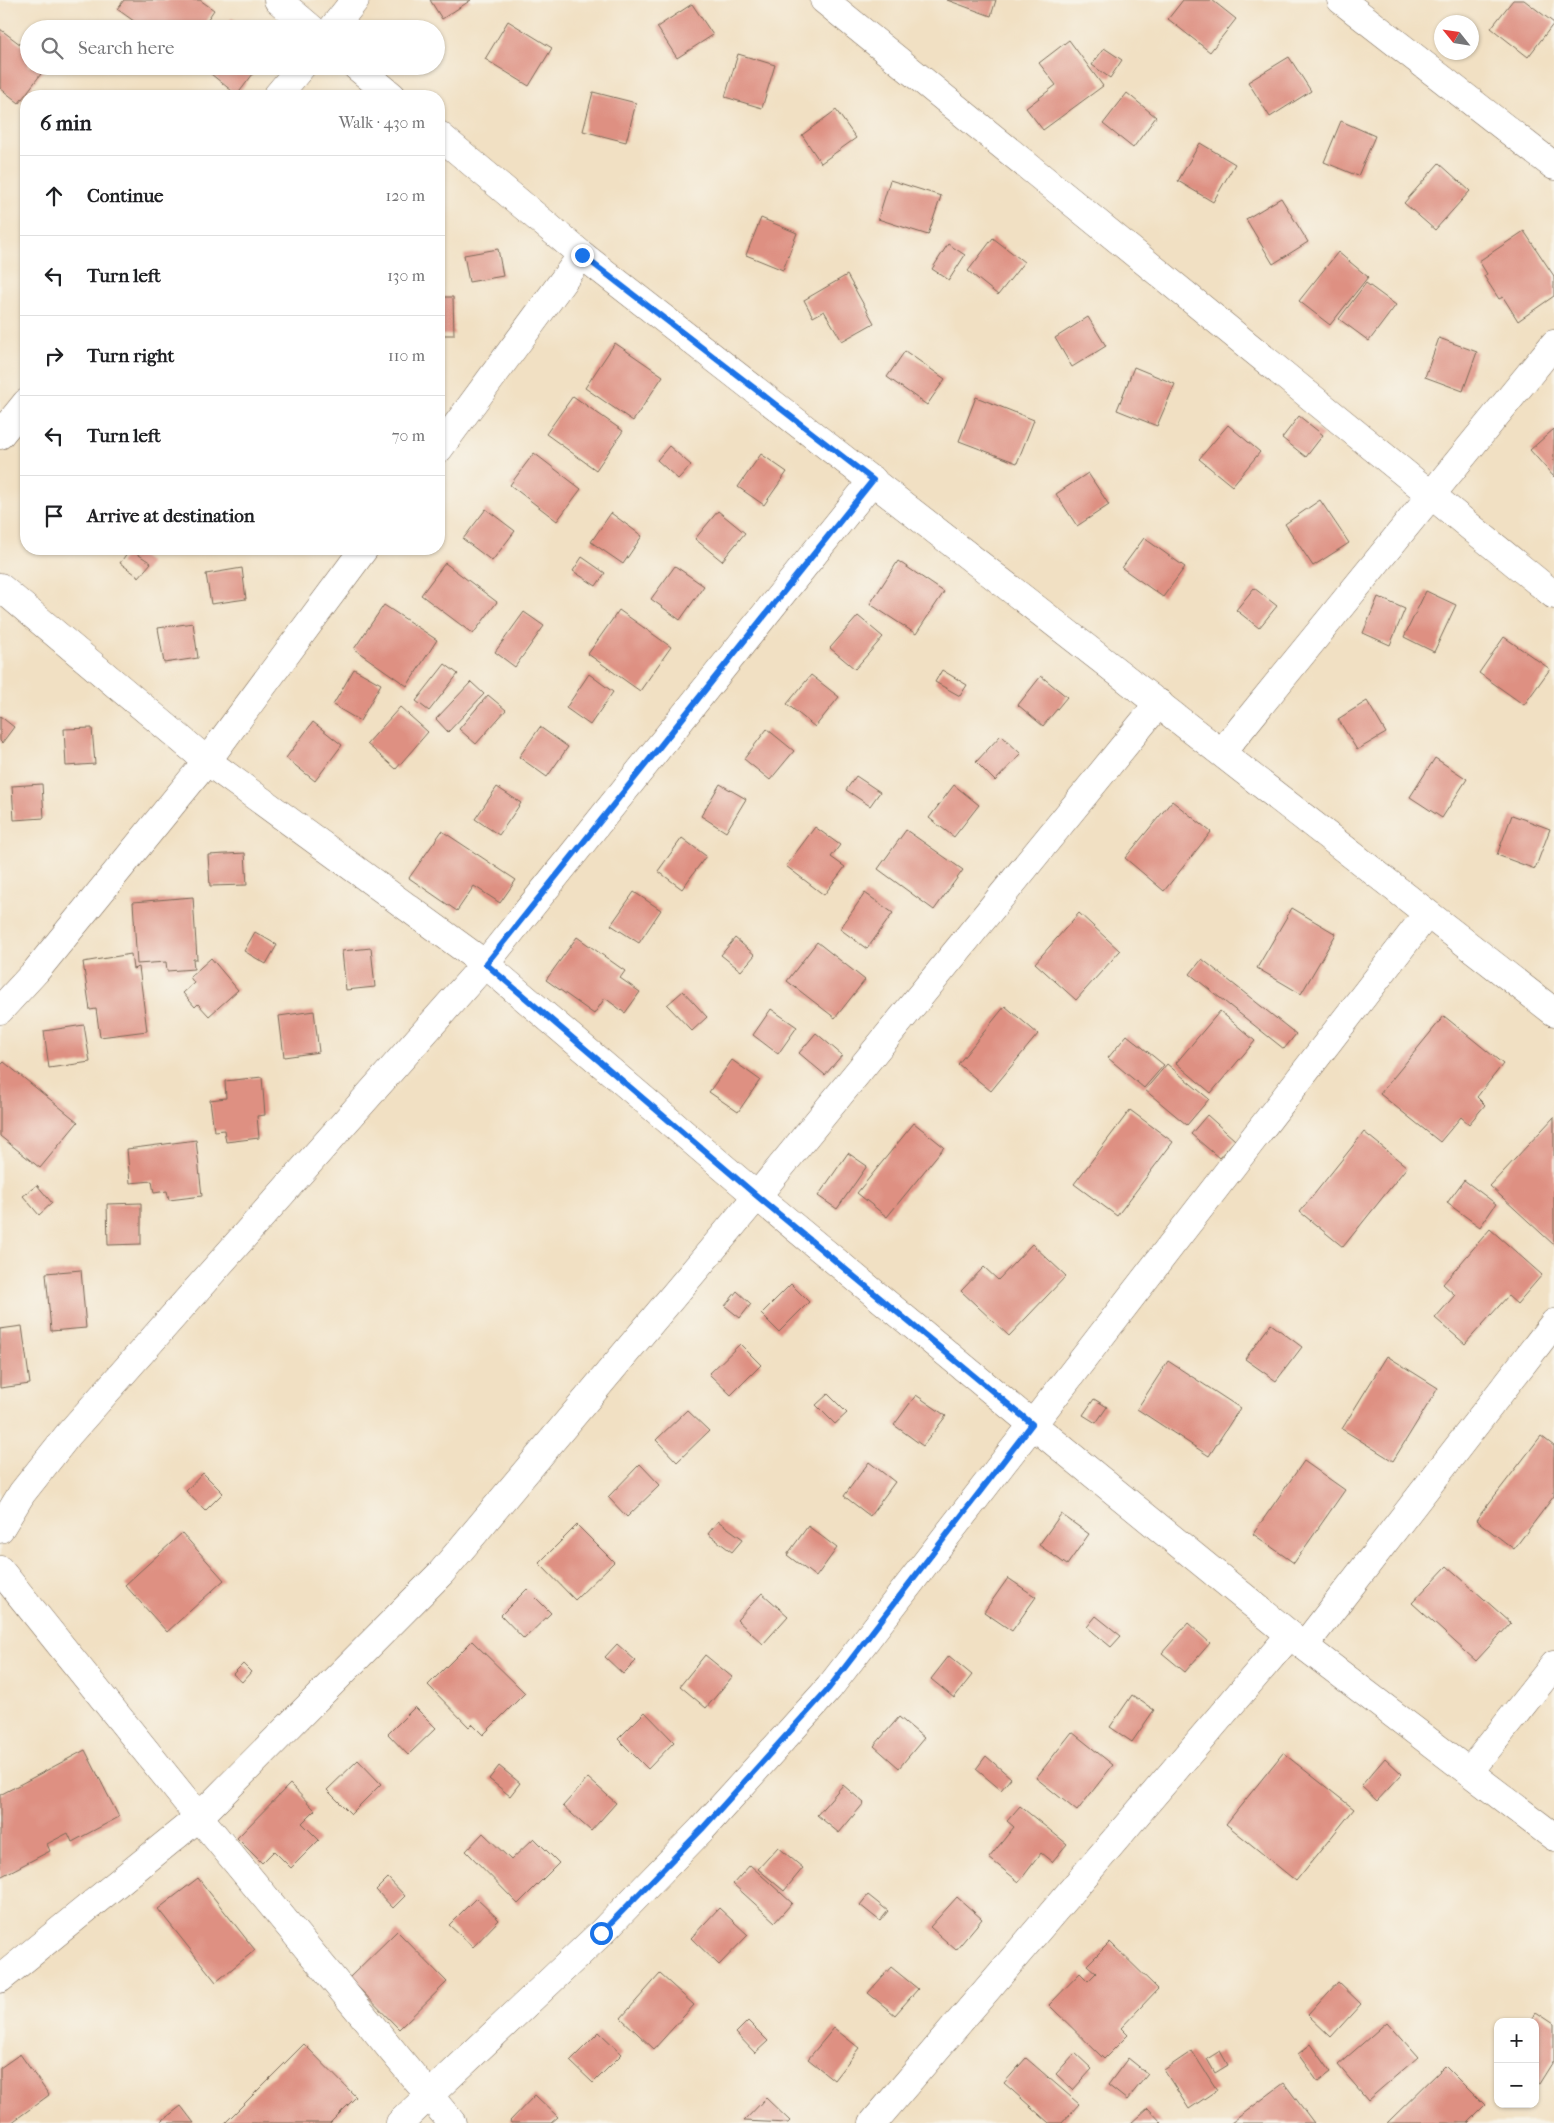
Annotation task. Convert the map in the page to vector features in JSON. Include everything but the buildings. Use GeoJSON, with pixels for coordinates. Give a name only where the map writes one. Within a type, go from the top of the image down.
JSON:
{"type":"FeatureCollection","features":[{"type":"Feature","properties":{"kind":"street"},"geometry":{"type":"LineString","coordinates":[[278,0],[301,20]]}},
{"type":"Feature","properties":{"kind":"street"},"geometry":{"type":"LineString","coordinates":[[339,20],[355,0]]}},
{"type":"Feature","properties":{"kind":"street"},"geometry":{"type":"LineString","coordinates":[[824,0],[1430,496],[1554,595]]}},
{"type":"Feature","properties":{"kind":"street"},"geometry":{"type":"LineString","coordinates":[[1342,0],[1554,166]]}},
{"type":"Feature","properties":{"kind":"street"},"geometry":{"type":"LineString","coordinates":[[282,90],[294,75]]}},
{"type":"Feature","properties":{"kind":"street"},"geometry":{"type":"LineString","coordinates":[[367,75],[385,90]]}},
{"type":"Feature","properties":{"kind":"street"},"geometry":{"type":"LineString","coordinates":[[445,140],[582,255],[1554,1012]]}},
{"type":"Feature","properties":{"kind":"street"},"geometry":{"type":"LineString","coordinates":[[445,441],[582,255]]}},
{"type":"Feature","properties":{"kind":"street"},"geometry":{"type":"LineString","coordinates":[[1222,752],[1554,344]]}},
{"type":"Feature","properties":{"kind":"street"},"geometry":{"type":"LineString","coordinates":[[0,435],[20,410]]}},
{"type":"Feature","properties":{"kind":"street"},"geometry":{"type":"LineString","coordinates":[[0,1528],[22,1493],[68,1435],[486,964],[873,480]]}},
{"type":"Feature","properties":{"kind":"street"},"geometry":{"type":"LineString","coordinates":[[0,1010],[36,971],[207,761],[360,555]]}},
{"type":"Feature","properties":{"kind":"street"},"geometry":{"type":"LineString","coordinates":[[0,587],[207,761],[486,964],[757,1196],[1032,1424],[1297,1640],[1554,1837]]}},
{"type":"Feature","properties":{"kind":"street"},"geometry":{"type":"LineString","coordinates":[[0,1979],[199,1817],[441,1573],[757,1196],[1159,703]]}},
{"type":"Feature","properties":{"kind":"street"},"geometry":{"type":"LineString","coordinates":[[400,2123],[601,1933],[702,1829],[829,1688],[1427,914]]}},
{"type":"Feature","properties":{"kind":"street"},"geometry":{"type":"LineString","coordinates":[[873,2123],[1297,1640],[1554,1323]]}},
{"type":"Feature","properties":{"kind":"street"},"geometry":{"type":"LineString","coordinates":[[0,1570],[199,1817],[452,2123]]}},
{"type":"Feature","properties":{"kind":"street"},"geometry":{"type":"LineString","coordinates":[[1469,1772],[1554,1665]]}},
{"type":"Feature","properties":{"kind":"route"},"geometry":{"type":"LineString","coordinates":[[582,255],[873,480],[486,964],[757,1196],[1032,1424],[829,1688],[702,1829],[601,1933]]}}]}
